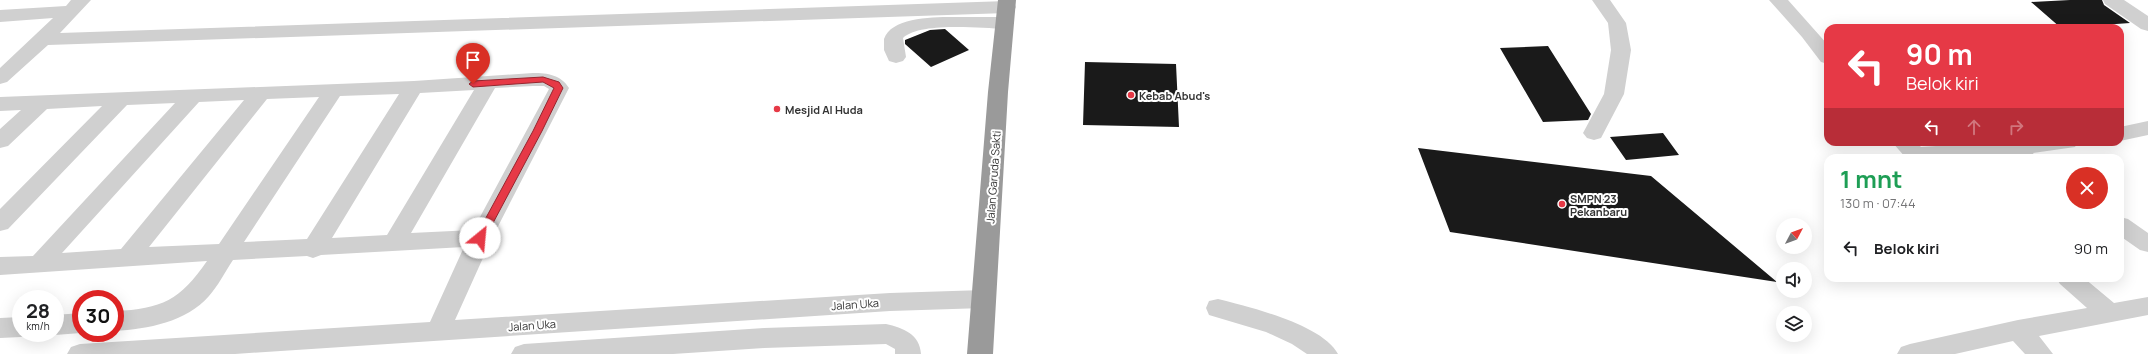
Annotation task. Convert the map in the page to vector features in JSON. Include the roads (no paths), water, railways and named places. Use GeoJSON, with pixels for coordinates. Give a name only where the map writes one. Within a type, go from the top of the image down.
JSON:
{"type":"FeatureCollection","features":[{"type":"Feature","properties":{"kind":"highway","name":"Jalan Garuda Sakti"},"geometry":{"type":"LineString","coordinates":[[980,354],[1006,10]]}},
{"type":"Feature","properties":{"kind":"street"},"geometry":{"type":"LineString","coordinates":[[1594,133],[1614,94],[1621,50],[1617,23],[1601,0]]}},
{"type":"Feature","properties":{"kind":"street"},"geometry":{"type":"LineString","coordinates":[[1778,0],[1809,33],[1824,53]]}},
{"type":"Feature","properties":{"kind":"street"},"geometry":{"type":"LineString","coordinates":[[2112,0],[2148,25]]}},
{"type":"Feature","properties":{"kind":"street"},"geometry":{"type":"LineString","coordinates":[[0,16],[76,6]]}},
{"type":"Feature","properties":{"kind":"street"},"geometry":{"type":"LineString","coordinates":[[0,78],[22,59],[76,6]]}},
{"type":"Feature","properties":{"kind":"street"},"geometry":{"type":"LineString","coordinates":[[44,38],[1006,10]]}},
{"type":"Feature","properties":{"kind":"street"},"geometry":{"type":"LineString","coordinates":[[896,57],[892,42],[894,36],[905,27],[1006,10]]}},
{"type":"Feature","properties":{"kind":"street"},"geometry":{"type":"LineString","coordinates":[[0,60],[22,59]]}},
{"type":"Feature","properties":{"kind":"street"},"geometry":{"type":"LineString","coordinates":[[0,104],[414,87],[543,79],[556,84],[559,88],[538,131],[480,238],[438,331]]}},
{"type":"Feature","properties":{"kind":"street"},"geometry":{"type":"LineString","coordinates":[[393,244],[488,83]]}},
{"type":"Feature","properties":{"kind":"street"},"geometry":{"type":"LineString","coordinates":[[313,249],[414,87]]}},
{"type":"Feature","properties":{"kind":"street"},"geometry":{"type":"LineString","coordinates":[[124,320],[145,319],[175,309],[200,290],[334,90]]}},
{"type":"Feature","properties":{"kind":"street"},"geometry":{"type":"LineString","coordinates":[[128,257],[261,93]]}},
{"type":"Feature","properties":{"kind":"street"},"geometry":{"type":"LineString","coordinates":[[39,264],[193,96]]}},
{"type":"Feature","properties":{"kind":"street"},"geometry":{"type":"LineString","coordinates":[[0,223],[121,99]]}},
{"type":"Feature","properties":{"kind":"street"},"geometry":{"type":"LineString","coordinates":[[0,141],[41,103]]}},
{"type":"Feature","properties":{"kind":"street"},"geometry":{"type":"LineString","coordinates":[[2124,133],[2148,128]]}},
{"type":"Feature","properties":{"kind":"street"},"geometry":{"type":"LineString","coordinates":[[1913,152],[2014,150],[2040,146]]}},
{"type":"Feature","properties":{"kind":"street"},"geometry":{"type":"LineString","coordinates":[[2124,227],[2148,244]]}},
{"type":"Feature","properties":{"kind":"street"},"geometry":{"type":"LineString","coordinates":[[0,266],[128,257],[313,249],[480,238]]}},
{"type":"Feature","properties":{"kind":"street"},"geometry":{"type":"LineString","coordinates":[[2073,282],[2110,313]]}},
{"type":"Feature","properties":{"kind":"street","name":"Jalan Uka"},"geometry":{"type":"LineString","coordinates":[[80,354],[890,302],[984,299]]}},
{"type":"Feature","properties":{"kind":"street"},"geometry":{"type":"LineString","coordinates":[[1910,354],[2018,330],[2148,306]]}},
{"type":"Feature","properties":{"kind":"street"},"geometry":{"type":"LineString","coordinates":[[1218,308],[1261,320],[1293,333],[1315,346],[1325,354]]}},
{"type":"Feature","properties":{"kind":"street"},"geometry":{"type":"LineString","coordinates":[[0,328],[12,327]]}},
{"type":"Feature","properties":{"kind":"street"},"geometry":{"type":"LineString","coordinates":[[2018,330],[2040,354]]}},
{"type":"Feature","properties":{"kind":"street"},"geometry":{"type":"LineString","coordinates":[[524,354],[762,346],[886,334],[895,335],[904,342],[908,354]]}},
{"type":"Feature","properties":{"kind":"place","name":"Kebab Abud's"},"geometry":{"type":"Point","coordinates":[1131,95]}},
{"type":"Feature","properties":{"kind":"place","name":"Mesjid Al Huda"},"geometry":{"type":"Point","coordinates":[777,109]}},
{"type":"Feature","properties":{"kind":"place","name":"SMPN 23 Pekanbaru"},"geometry":{"type":"Point","coordinates":[1562,204]}}]}
